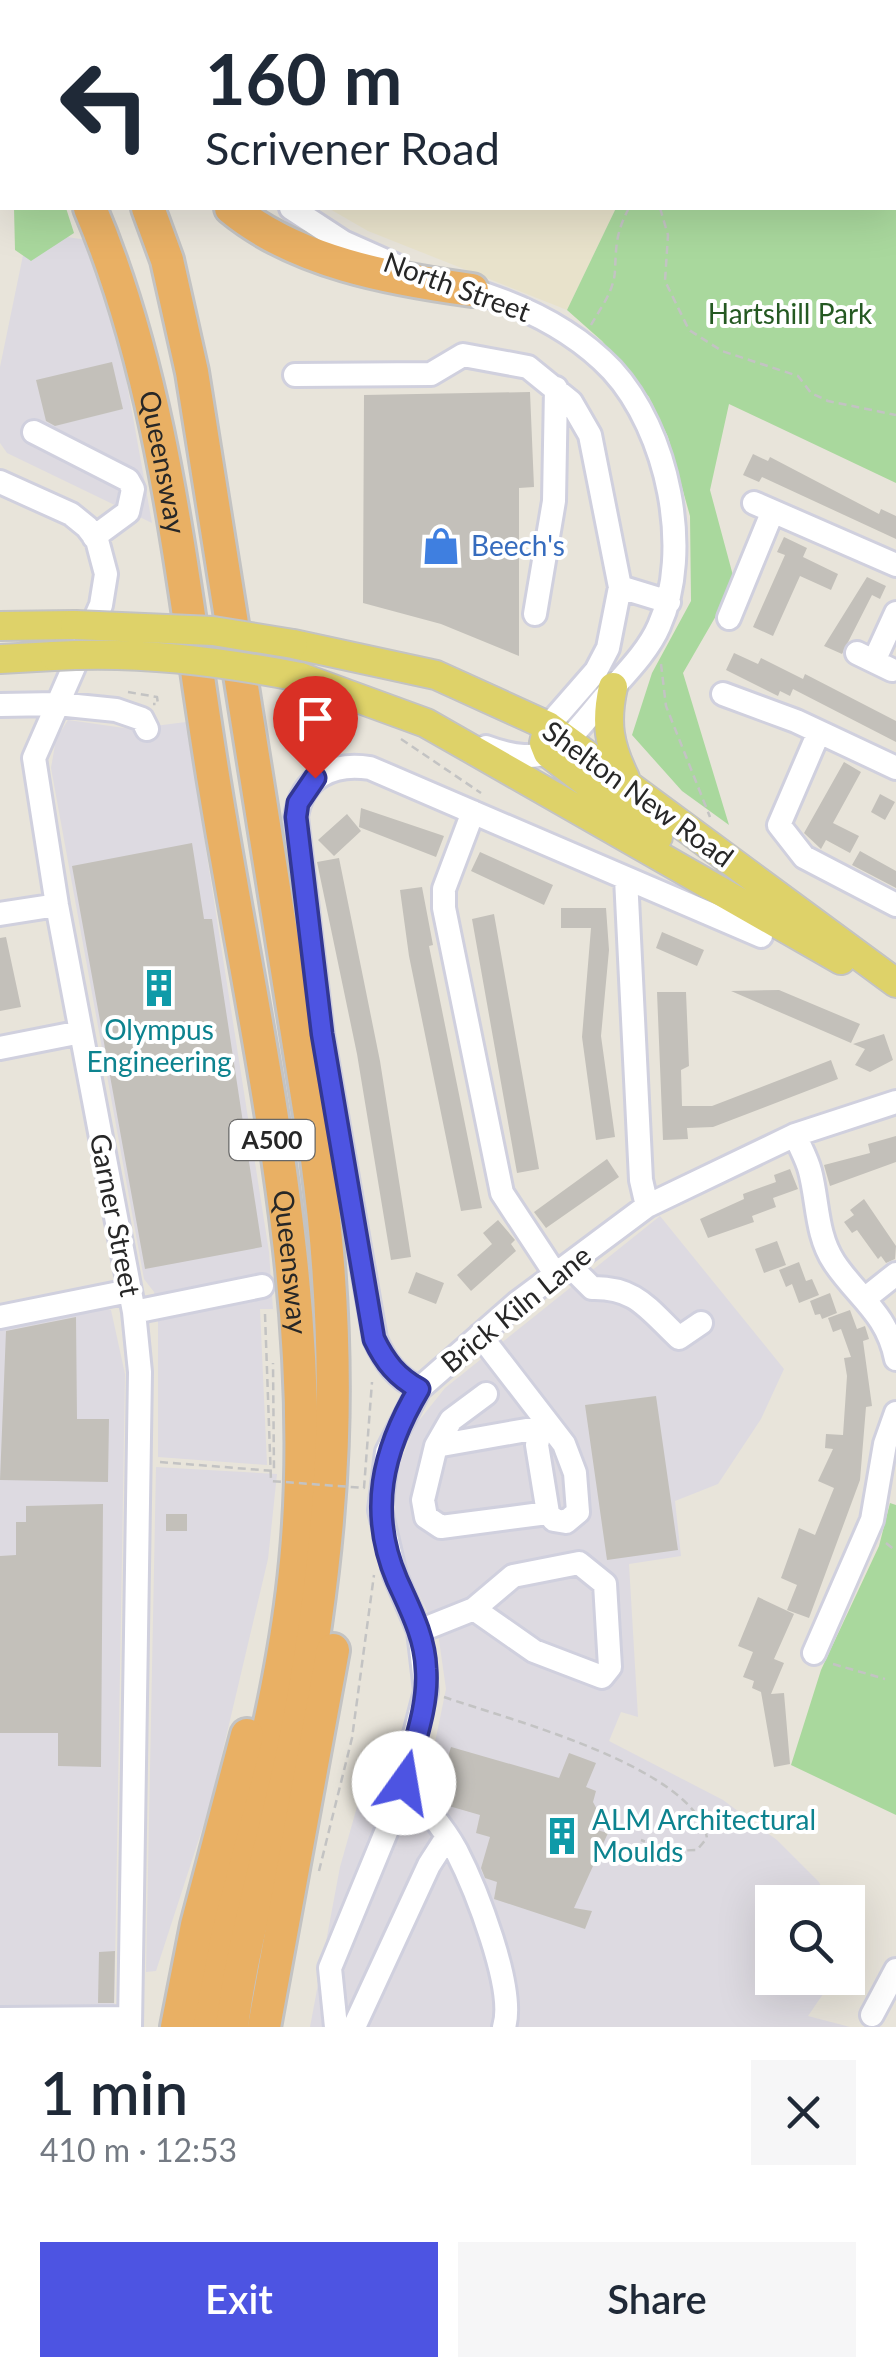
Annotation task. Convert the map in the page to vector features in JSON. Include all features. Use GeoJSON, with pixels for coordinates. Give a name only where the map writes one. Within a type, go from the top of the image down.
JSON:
{"type":"FeatureCollection","features":[{"type":"Feature","properties":{"kind":"highway","name":"Queensway"},"geometry":{"type":"LineString","coordinates":[[91,210],[111,257],[146,382],[172,520],[281,1191],[301,1391],[301,1492],[284,1658],[207,2027]]}},
{"type":"Feature","properties":{"kind":"highway","name":"Queensway"},"geometry":{"type":"LineString","coordinates":[[149,210],[168,260],[210,471],[318,1158],[330,1256],[336,1371],[332,1504],[320,1608],[232,2027]]}},
{"type":"Feature","properties":{"kind":"highway"},"geometry":{"type":"LineString","coordinates":[[234,210],[293,244],[365,271],[472,290]]}},
{"type":"Feature","properties":{"kind":"highway"},"geometry":{"type":"LineString","coordinates":[[264,2027],[324,1717],[337,1619],[343,1456],[336,1371]]}},
{"type":"Feature","properties":{"kind":"highway"},"geometry":{"type":"LineString","coordinates":[[176,2027],[196,1925],[241,1758],[280,1582],[301,1391]]}},
{"type":"Feature","properties":{"kind":"main road"},"geometry":{"type":"LineString","coordinates":[[0,617],[42,623]]}},
{"type":"Feature","properties":{"kind":"main road","name":"Shelton New Road"},"geometry":{"type":"LineString","coordinates":[[0,626],[42,623],[213,631],[436,675],[556,739],[628,783],[894,982]]}},
{"type":"Feature","properties":{"kind":"main road","name":"Shelton New Road"},"geometry":{"type":"LineString","coordinates":[[0,659],[144,654],[214,660],[300,678],[378,704],[426,723],[829,956],[894,982]]}},
{"type":"Feature","properties":{"kind":"main road"},"geometry":{"type":"LineString","coordinates":[[613,688],[606,718],[610,748],[628,783]]}},
{"type":"Feature","properties":{"kind":"main road"},"geometry":{"type":"LineString","coordinates":[[556,739],[738,900]]}},
{"type":"Feature","properties":{"kind":"street","name":"North Street"},"geometry":{"type":"LineString","coordinates":[[294,210],[343,242],[382,260],[513,303],[580,344],[612,371],[635,404],[664,466],[676,557],[669,602],[657,632],[613,688],[556,739]]}},
{"type":"Feature","properties":{"kind":"street"},"geometry":{"type":"LineString","coordinates":[[294,375],[431,374],[464,355],[528,367],[556,388],[590,435],[620,587],[608,648],[596,671],[556,739],[538,758],[513,757],[426,723]]}},
{"type":"Feature","properties":{"kind":"street"},"geometry":{"type":"LineString","coordinates":[[535,614],[554,500],[556,388]]}},
{"type":"Feature","properties":{"kind":"street"},"geometry":{"type":"LineString","coordinates":[[0,482],[71,514],[94,537],[128,512],[133,500],[128,480],[34,432]]}},
{"type":"Feature","properties":{"kind":"street"},"geometry":{"type":"LineString","coordinates":[[730,618],[762,537],[763,508],[896,565]]}},
{"type":"Feature","properties":{"kind":"street","name":"Garner Street"},"geometry":{"type":"LineString","coordinates":[[94,537],[106,574],[105,593],[34,758],[57,905],[131,1302],[142,1460],[130,2022]]}},
{"type":"Feature","properties":{"kind":"street"},"geometry":{"type":"LineString","coordinates":[[620,587],[669,602]]}},
{"type":"Feature","properties":{"kind":"street"},"geometry":{"type":"LineString","coordinates":[[874,661],[896,613]]}},
{"type":"Feature","properties":{"kind":"street"},"geometry":{"type":"LineString","coordinates":[[724,694],[796,720],[896,768]]}},
{"type":"Feature","properties":{"kind":"street"},"geometry":{"type":"LineString","coordinates":[[0,704],[118,700],[142,719],[147,728]]}},
{"type":"Feature","properties":{"kind":"street"},"geometry":{"type":"LineString","coordinates":[[819,732],[770,825],[804,857],[896,905]]}},
{"type":"Feature","properties":{"kind":"street"},"geometry":{"type":"LineString","coordinates":[[419,1389],[392,1370],[374,1339],[322,1034],[296,817],[298,803],[315,778],[347,764],[370,768],[760,936]]}},
{"type":"Feature","properties":{"kind":"street"},"geometry":{"type":"LineString","coordinates":[[472,812],[444,890],[444,908],[502,1193],[562,1270],[592,1288],[621,1288],[679,1338],[701,1323]]}},
{"type":"Feature","properties":{"kind":"street"},"geometry":{"type":"LineString","coordinates":[[626,878],[641,1180],[647,1206]]}},
{"type":"Feature","properties":{"kind":"street"},"geometry":{"type":"LineString","coordinates":[[0,914],[57,905]]}},
{"type":"Feature","properties":{"kind":"street"},"geometry":{"type":"LineString","coordinates":[[0,1048],[81,1032]]}},
{"type":"Feature","properties":{"kind":"street","name":"Brick Kiln Lane"},"geometry":{"type":"LineString","coordinates":[[336,2027],[330,1968],[404,1783],[426,1691],[419,1631],[395,1575],[380,1510],[387,1452],[419,1389],[480,1335],[647,1206],[795,1135],[896,1102]]}},
{"type":"Feature","properties":{"kind":"street"},"geometry":{"type":"LineString","coordinates":[[795,1135],[810,1168],[820,1232],[833,1261],[867,1297],[892,1340],[896,1358]]}},
{"type":"Feature","properties":{"kind":"street"},"geometry":{"type":"LineString","coordinates":[[867,1297],[896,1274]]}},
{"type":"Feature","properties":{"kind":"street"},"geometry":{"type":"LineString","coordinates":[[0,1317],[262,1286]]}},
{"type":"Feature","properties":{"kind":"street"},"geometry":{"type":"LineString","coordinates":[[480,1335],[540,1423],[572,1459],[576,1517],[566,1522],[548,1513],[432,1525],[423,1500],[436,1446],[451,1420],[486,1394]]}},
{"type":"Feature","properties":{"kind":"street"},"geometry":{"type":"LineString","coordinates":[[811,1638],[872,1520],[885,1444],[896,1413]]}},
{"type":"Feature","properties":{"kind":"street"},"geometry":{"type":"LineString","coordinates":[[436,1446],[540,1423]]}},
{"type":"Feature","properties":{"kind":"street"},"geometry":{"type":"LineString","coordinates":[[540,1423],[548,1513]]}},
{"type":"Feature","properties":{"kind":"street"},"geometry":{"type":"LineString","coordinates":[[419,1631],[474,1609],[512,1576],[579,1564],[605,1584],[610,1668],[602,1677],[534,1651],[474,1609]]}},
{"type":"Feature","properties":{"kind":"street"},"geometry":{"type":"LineString","coordinates":[[404,1783],[448,1837],[478,1904],[499,1970],[508,2015],[504,2027]]}},
{"type":"Feature","properties":{"kind":"street"},"geometry":{"type":"LineString","coordinates":[[354,2027],[429,1865],[448,1837]]}},
{"type":"Feature","properties":{"kind":"street"},"geometry":{"type":"LineString","coordinates":[[872,2015],[896,1970]]}},
{"type":"Feature","properties":{"kind":"street"},"geometry":{"type":"LineString","coordinates":[[0,2019],[130,2022]]}},
{"type":"Feature","properties":{"kind":"path"},"geometry":{"type":"LineString","coordinates":[[580,344],[611,290],[614,240],[628,210]]}},
{"type":"Feature","properties":{"kind":"path"},"geometry":{"type":"LineString","coordinates":[[661,210],[668,235],[665,280],[688,330],[722,351],[798,376],[811,393],[828,400],[896,415]]}},
{"type":"Feature","properties":{"kind":"path"},"geometry":{"type":"LineString","coordinates":[[657,632],[666,706],[716,830]]}},
{"type":"Feature","properties":{"kind":"path"},"geometry":{"type":"LineString","coordinates":[[158,697],[158,704],[128,704],[118,700],[158,697]]}},
{"type":"Feature","properties":{"kind":"path"},"geometry":{"type":"LineString","coordinates":[[378,704],[404,744],[485,796],[501,824]]}},
{"type":"Feature","properties":{"kind":"path"},"geometry":{"type":"LineString","coordinates":[[142,1460],[274,1471],[272,1314],[265,1314],[272,1481],[364,1488],[372,1382]]}},
{"type":"Feature","properties":{"kind":"path"},"geometry":{"type":"LineString","coordinates":[[811,1638],[827,1662],[885,1679]]}},
{"type":"Feature","properties":{"kind":"path"},"geometry":{"type":"LineString","coordinates":[[426,1691],[605,1753],[660,1781],[691,1803],[704,1820],[707,1838],[697,1850],[685,1853],[641,1840]]}},
{"type":"Feature","properties":{"kind":"shaded area"},"geometry":{"type":"Polygon","coordinates":[[[331,210],[615,210],[567,310],[368,231],[331,210]]]}},
{"type":"Feature","properties":{"kind":"shaded area"},"geometry":{"type":"Polygon","coordinates":[[[28,231],[87,240],[124,367],[152,523],[7,453],[0,443],[0,367],[28,231]]]}},
{"type":"Feature","properties":{"kind":"shaded area"},"geometry":{"type":"Polygon","coordinates":[[[68,720],[131,729],[186,722],[269,1252],[273,1309],[260,1309],[267,1465],[158,1457],[158,1307],[154,1292],[144,1279],[51,768],[56,739],[68,720]]]}},
{"type":"Feature","properties":{"kind":"shaded area"},"geometry":{"type":"Polygon","coordinates":[[[660,1216],[784,1369],[761,1419],[718,1484],[675,1501],[681,1556],[629,1564],[638,1717],[621,1712],[609,1741],[723,1800],[777,1840],[819,1882],[820,1885],[755,1885],[755,1995],[822,1995],[808,2016],[850,2027],[310,2027],[340,1867],[364,1782],[390,1791],[387,1805],[420,1815],[446,1689],[438,1633],[404,1565],[393,1518],[396,1471],[417,1423],[445,1388],[660,1216]]]}},
{"type":"Feature","properties":{"kind":"shaded area"},"geometry":{"type":"Polygon","coordinates":[[[93,1306],[111,1310],[125,1374],[114,2027],[0,2027],[0,1322],[93,1306]]]}},
{"type":"Feature","properties":{"kind":"shaded area"},"geometry":{"type":"Polygon","coordinates":[[[156,1467],[277,1474],[268,1559],[210,1805],[156,1971],[146,1972],[156,1467]]]}},
{"type":"Feature","properties":{"kind":"green space"},"geometry":{"type":"Polygon","coordinates":[[[14,210],[67,210],[74,233],[31,261],[15,250],[14,210]]]}},
{"type":"Feature","properties":{"kind":"green space","name":"Hartshill Park"},"geometry":{"type":"Polygon","coordinates":[[[615,210],[896,210],[896,483],[729,404],[710,490],[735,583],[683,673],[729,825],[682,791],[632,735],[652,673],[691,601],[690,516],[668,437],[649,397],[602,341],[567,310],[615,210]]]}},
{"type":"Feature","properties":{"kind":"green space"},"geometry":{"type":"Polygon","coordinates":[[[890,1503],[896,1505],[896,1815],[791,1765],[821,1670],[879,1546],[890,1503]]]}},
{"type":"Feature","properties":{"kind":"building"},"geometry":{"type":"Polygon","coordinates":[[[112,362],[123,409],[55,426],[46,421],[36,380],[112,362]]]}},
{"type":"Feature","properties":{"kind":"building","name":"Beech's"},"geometry":{"type":"Polygon","coordinates":[[[530,392],[534,487],[519,488],[519,656],[441,624],[363,603],[364,395],[530,392]]]}},
{"type":"Feature","properties":{"kind":"building"},"geometry":{"type":"Polygon","coordinates":[[[753,454],[768,461],[770,457],[879,514],[881,509],[896,516],[896,539],[762,477],[759,482],[743,475],[753,454]]]}},
{"type":"Feature","properties":{"kind":"building"},"geometry":{"type":"Polygon","coordinates":[[[784,537],[807,548],[803,557],[838,574],[831,590],[800,576],[773,636],[753,627],[785,555],[777,552],[784,537]]]}},
{"type":"Feature","properties":{"kind":"building"},"geometry":{"type":"Polygon","coordinates":[[[867,577],[886,586],[880,599],[872,595],[842,654],[824,646],[867,577]]]}},
{"type":"Feature","properties":{"kind":"building"},"geometry":{"type":"Polygon","coordinates":[[[734,653],[758,664],[761,658],[803,679],[805,674],[896,721],[896,742],[793,689],[790,696],[780,691],[778,696],[726,670],[734,653]]]}},
{"type":"Feature","properties":{"kind":"building"},"geometry":{"type":"Polygon","coordinates":[[[844,762],[861,772],[833,823],[859,836],[850,853],[826,840],[821,849],[804,833],[844,762]]]}},
{"type":"Feature","properties":{"kind":"building"},"geometry":{"type":"Polygon","coordinates":[[[880,794],[895,802],[885,820],[871,812],[880,794]]]}},
{"type":"Feature","properties":{"kind":"building"},"geometry":{"type":"Polygon","coordinates":[[[361,808],[444,836],[436,857],[359,827],[361,808]]]}},
{"type":"Feature","properties":{"kind":"building"},"geometry":{"type":"Polygon","coordinates":[[[347,814],[361,831],[334,856],[318,840],[347,814]]]}},
{"type":"Feature","properties":{"kind":"building","name":"Olympus Engineering"},"geometry":{"type":"Polygon","coordinates":[[[192,843],[204,919],[212,919],[262,1247],[145,1269],[72,866],[192,843]]]}},
{"type":"Feature","properties":{"kind":"building"},"geometry":{"type":"Polygon","coordinates":[[[860,851],[896,871],[896,888],[852,865],[860,851]]]}},
{"type":"Feature","properties":{"kind":"building"},"geometry":{"type":"Polygon","coordinates":[[[480,852],[553,885],[544,905],[471,871],[480,852]]]}},
{"type":"Feature","properties":{"kind":"building"},"geometry":{"type":"Polygon","coordinates":[[[339,858],[380,1061],[411,1257],[391,1260],[357,1054],[317,862],[339,858]]]}},
{"type":"Feature","properties":{"kind":"building"},"geometry":{"type":"Polygon","coordinates":[[[422,887],[433,945],[429,946],[482,1208],[461,1211],[409,956],[400,890],[422,887]]]}},
{"type":"Feature","properties":{"kind":"building"},"geometry":{"type":"Polygon","coordinates":[[[561,908],[606,908],[609,950],[601,1036],[615,1137],[596,1140],[582,1037],[591,928],[561,928],[561,908]]]}},
{"type":"Feature","properties":{"kind":"building"},"geometry":{"type":"Polygon","coordinates":[[[494,914],[539,1169],[517,1173],[472,919],[494,914]]]}},
{"type":"Feature","properties":{"kind":"building"},"geometry":{"type":"Polygon","coordinates":[[[662,932],[704,950],[697,966],[656,948],[662,932]]]}},
{"type":"Feature","properties":{"kind":"building"},"geometry":{"type":"Polygon","coordinates":[[[6,937],[21,1007],[0,1011],[0,938],[6,937]]]}},
{"type":"Feature","properties":{"kind":"building"},"geometry":{"type":"Polygon","coordinates":[[[779,990],[860,1024],[851,1043],[731,991],[779,990]]]}},
{"type":"Feature","properties":{"kind":"building"},"geometry":{"type":"Polygon","coordinates":[[[657,992],[686,992],[689,1066],[681,1070],[682,1106],[712,1106],[831,1060],[838,1079],[713,1127],[687,1128],[688,1139],[663,1140],[657,992]]]}},
{"type":"Feature","properties":{"kind":"building"},"geometry":{"type":"Polygon","coordinates":[[[884,1034],[893,1060],[870,1072],[855,1065],[865,1049],[853,1044],[884,1034]]]}},
{"type":"Feature","properties":{"kind":"building"},"geometry":{"type":"Polygon","coordinates":[[[896,1136],[896,1162],[830,1186],[824,1165],[870,1153],[868,1144],[896,1136]]]}},
{"type":"Feature","properties":{"kind":"building"},"geometry":{"type":"Polygon","coordinates":[[[607,1159],[619,1177],[546,1228],[534,1212],[607,1159]]]}},
{"type":"Feature","properties":{"kind":"building"},"geometry":{"type":"Polygon","coordinates":[[[790,1169],[798,1189],[773,1198],[776,1207],[752,1216],[754,1222],[708,1238],[700,1219],[744,1199],[743,1194],[776,1182],[774,1175],[790,1169]]]}},
{"type":"Feature","properties":{"kind":"building"},"geometry":{"type":"Polygon","coordinates":[[[864,1199],[896,1246],[895,1259],[886,1263],[881,1256],[878,1259],[857,1230],[852,1233],[844,1222],[854,1215],[850,1210],[864,1199]]]}},
{"type":"Feature","properties":{"kind":"building"},"geometry":{"type":"Polygon","coordinates":[[[498,1220],[515,1240],[511,1244],[516,1251],[471,1291],[457,1275],[492,1244],[483,1233],[498,1220]]]}},
{"type":"Feature","properties":{"kind":"building"},"geometry":{"type":"Polygon","coordinates":[[[777,1241],[786,1265],[764,1273],[755,1249],[777,1241]]]}},
{"type":"Feature","properties":{"kind":"building"},"geometry":{"type":"Polygon","coordinates":[[[799,1262],[806,1281],[812,1279],[819,1295],[799,1303],[792,1284],[786,1287],[779,1270],[799,1262]]]}},
{"type":"Feature","properties":{"kind":"building"},"geometry":{"type":"Polygon","coordinates":[[[416,1272],[444,1283],[436,1304],[408,1293],[416,1272]]]}},
{"type":"Feature","properties":{"kind":"building"},"geometry":{"type":"Polygon","coordinates":[[[830,1293],[837,1313],[822,1319],[820,1314],[815,1315],[810,1301],[830,1293]]]}},
{"type":"Feature","properties":{"kind":"building"},"geometry":{"type":"Polygon","coordinates":[[[850,1310],[857,1329],[865,1326],[869,1339],[863,1341],[872,1406],[866,1407],[860,1480],[809,1618],[787,1610],[797,1585],[781,1578],[799,1528],[815,1535],[834,1488],[818,1481],[833,1449],[825,1448],[826,1434],[843,1435],[847,1376],[844,1358],[851,1357],[841,1329],[833,1332],[828,1318],[850,1310]]]}},
{"type":"Feature","properties":{"kind":"building"},"geometry":{"type":"Polygon","coordinates":[[[76,1317],[77,1419],[109,1419],[108,1482],[0,1480],[6,1331],[76,1317]]]}},
{"type":"Feature","properties":{"kind":"building"},"geometry":{"type":"Polygon","coordinates":[[[656,1396],[678,1550],[607,1560],[585,1405],[656,1396]]]}},
{"type":"Feature","properties":{"kind":"building"},"geometry":{"type":"Polygon","coordinates":[[[103,1504],[101,1767],[58,1766],[58,1733],[0,1733],[0,1556],[16,1555],[16,1522],[26,1522],[26,1506],[103,1504]]]}},
{"type":"Feature","properties":{"kind":"building"},"geometry":{"type":"Polygon","coordinates":[[[166,1514],[187,1514],[187,1531],[166,1531],[166,1514]]]}},
{"type":"Feature","properties":{"kind":"building"},"geometry":{"type":"Polygon","coordinates":[[[758,1597],[794,1614],[774,1659],[784,1663],[771,1694],[784,1693],[790,1764],[774,1767],[761,1692],[752,1688],[754,1681],[743,1677],[753,1652],[738,1646],[758,1597]]]}},
{"type":"Feature","properties":{"kind":"building","name":"ALM Architectural Moulds"},"geometry":{"type":"Polygon","coordinates":[[[451,1747],[559,1778],[569,1753],[596,1763],[586,1787],[596,1791],[593,1802],[600,1815],[593,1829],[608,1833],[574,1908],[592,1911],[585,1929],[494,1899],[497,1882],[485,1878],[481,1868],[490,1837],[476,1833],[480,1815],[442,1804],[436,1796],[451,1747]]]}},
{"type":"Feature","properties":{"kind":"building"},"geometry":{"type":"Polygon","coordinates":[[[115,1951],[114,2003],[98,2003],[99,1952],[115,1951]]]}},
{"type":"Feature","properties":{"kind":"place","name":"Beech's"},"geometry":{"type":"Point","coordinates":[441,546]}},
{"type":"Feature","properties":{"kind":"place","name":"Olympus Engineering"},"geometry":{"type":"Point","coordinates":[159,988]}},
{"type":"Feature","properties":{"kind":"place","name":"ALM Architectural Moulds"},"geometry":{"type":"Point","coordinates":[562,1836]}},
{"type":"Feature","properties":{"kind":"route"},"geometry":{"type":"LineString","coordinates":[[315,778],[298,803],[296,817],[322,1034],[374,1339],[384,1359],[402,1380],[419,1389],[400,1420],[381,1477],[384,1538],[419,1631],[426,1666],[426,1691],[404,1783]]}}]}
